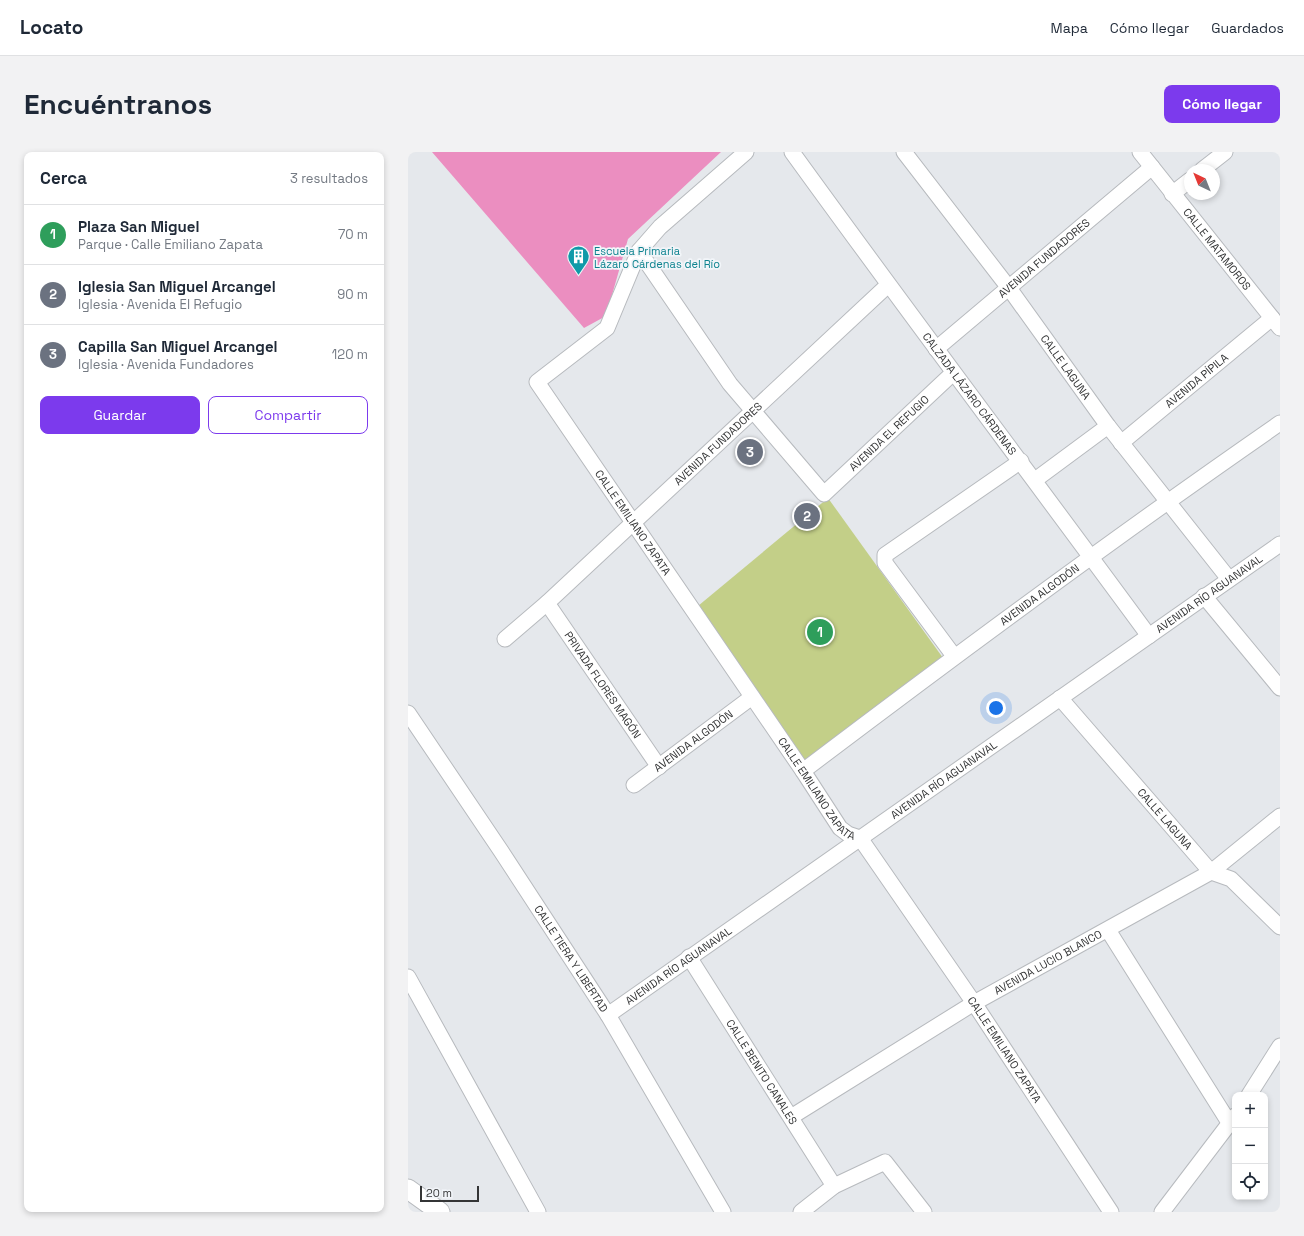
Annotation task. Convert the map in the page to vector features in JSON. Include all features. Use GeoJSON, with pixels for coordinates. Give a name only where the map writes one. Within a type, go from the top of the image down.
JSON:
{"type":"FeatureCollection","features":[{"type":"Feature","properties":{"kind":"street"},"geometry":{"type":"LineString","coordinates":[[746,152],[660,227],[639,251],[730,384],[754,410]]}},
{"type":"Feature","properties":{"kind":"street","name":"CALZADA LÁZARO CÁRDENAS"},"geometry":{"type":"LineString","coordinates":[[792,152],[888,285],[1021,461],[1148,636]]}},
{"type":"Feature","properties":{"kind":"street","name":"CALLE LAGUNA"},"geometry":{"type":"LineString","coordinates":[[904,152],[1009,288],[1108,426],[1229,579]]}},
{"type":"Feature","properties":{"kind":"street","name":"CALLE MATAMOROS"},"geometry":{"type":"LineString","coordinates":[[1140,152],[1276,323]]}},
{"type":"Feature","properties":{"kind":"street"},"geometry":{"type":"LineString","coordinates":[[1210,164],[1226,152]]}},
{"type":"Feature","properties":{"kind":"street","name":"AVENIDA FUNDADORES"},"geometry":{"type":"LineString","coordinates":[[936,349],[1152,167]]}},
{"type":"Feature","properties":{"kind":"street"},"geometry":{"type":"LineString","coordinates":[[1172,194],[1184,185]]}},
{"type":"Feature","properties":{"kind":"street","name":"CALLE EMILIANO ZAPATA"},"geometry":{"type":"LineString","coordinates":[[639,251],[607,328],[537,382],[840,828],[848,834],[860,838],[974,1003],[1111,1212]]}},
{"type":"Feature","properties":{"kind":"street","name":"AVENIDA FUNDADORES"},"geometry":{"type":"LineString","coordinates":[[505,639],[548,603],[888,285]]}},
{"type":"Feature","properties":{"kind":"street","name":"AVENIDA PÍPILA"},"geometry":{"type":"LineString","coordinates":[[1121,443],[1276,323]]}},
{"type":"Feature","properties":{"kind":"street","name":"AVENIDA EL REFUGIO"},"geometry":{"type":"LineString","coordinates":[[754,410],[824,494],[954,373]]}},
{"type":"Feature","properties":{"kind":"street","name":"AVENIDA ALGODÓN"},"geometry":{"type":"LineString","coordinates":[[802,771],[954,656],[1090,556],[1280,423]]}},
{"type":"Feature","properties":{"kind":"street"},"geometry":{"type":"LineString","coordinates":[[1035,480],[1108,426]]}},
{"type":"Feature","properties":{"kind":"street"},"geometry":{"type":"LineString","coordinates":[[954,656],[884,563],[885,555],[1021,461]]}},
{"type":"Feature","properties":{"kind":"street","name":"AVENIDA RÍO AGUANAVAL"},"geometry":{"type":"LineString","coordinates":[[608,1015],[1280,544]]}},
{"type":"Feature","properties":{"kind":"street"},"geometry":{"type":"LineString","coordinates":[[1204,596],[1280,688]]}},
{"type":"Feature","properties":{"kind":"street","name":"PRIVADA FLORES MAGÓN"},"geometry":{"type":"LineString","coordinates":[[548,603],[659,767]]}},
{"type":"Feature","properties":{"kind":"street","name":"AVENIDA ALGODÓN"},"geometry":{"type":"LineString","coordinates":[[634,785],[752,697]]}},
{"type":"Feature","properties":{"kind":"street","name":"CALLE LAGUNA"},"geometry":{"type":"LineString","coordinates":[[1060,698],[1211,872],[1231,879],[1280,927]]}},
{"type":"Feature","properties":{"kind":"street","name":"CALLE TIERA Y LIBERTAD"},"geometry":{"type":"LineString","coordinates":[[408,713],[501,850],[608,1015],[723,1212]]}},
{"type":"Feature","properties":{"kind":"street","name":"AVENIDA LUCIO BLANCO"},"geometry":{"type":"LineString","coordinates":[[791,1117],[974,1003],[1211,872],[1280,816]]}},
{"type":"Feature","properties":{"kind":"street"},"geometry":{"type":"LineString","coordinates":[[1108,930],[1232,1120],[1162,1212]]}},
{"type":"Feature","properties":{"kind":"street","name":"CALLE BENITO CANALES"},"geometry":{"type":"LineString","coordinates":[[689,958],[834,1186]]}},
{"type":"Feature","properties":{"kind":"street"},"geometry":{"type":"LineString","coordinates":[[408,977],[538,1212]]}},
{"type":"Feature","properties":{"kind":"street"},"geometry":{"type":"LineString","coordinates":[[1251,1092],[1280,1046]]}},
{"type":"Feature","properties":{"kind":"street"},"geometry":{"type":"LineString","coordinates":[[801,1212],[834,1186],[885,1162],[924,1212]]}},
{"type":"Feature","properties":{"kind":"street"},"geometry":{"type":"LineString","coordinates":[[408,1189],[440,1212]]}},
{"type":"Feature","properties":{"kind":"green space"},"geometry":{"type":"Polygon","coordinates":[[[828,498],[943,658],[804,764],[698,606],[828,498]]]}},
{"type":"Feature","properties":{"kind":"building","name":"Escuela Primaria Lázaro Cárdenas del Río"},"geometry":{"type":"Polygon","coordinates":[[[432,152],[721,152],[628,239],[606,316],[584,328],[432,152]]]}},
{"type":"Feature","properties":{"kind":"place","name":"Escuela Primaria Lázaro Cárdenas del Río"},"geometry":{"type":"Point","coordinates":[579,276]}},
{"type":"Feature","properties":{"kind":"place","name":"Capilla San Miguel Arcangel"},"geometry":{"type":"Point","coordinates":[750,452]}},
{"type":"Feature","properties":{"kind":"place","name":"Iglesia San Miguel Arcangel"},"geometry":{"type":"Point","coordinates":[807,516]}},
{"type":"Feature","properties":{"kind":"place","name":"Plaza San Miguel"},"geometry":{"type":"Point","coordinates":[820,632]}}]}
